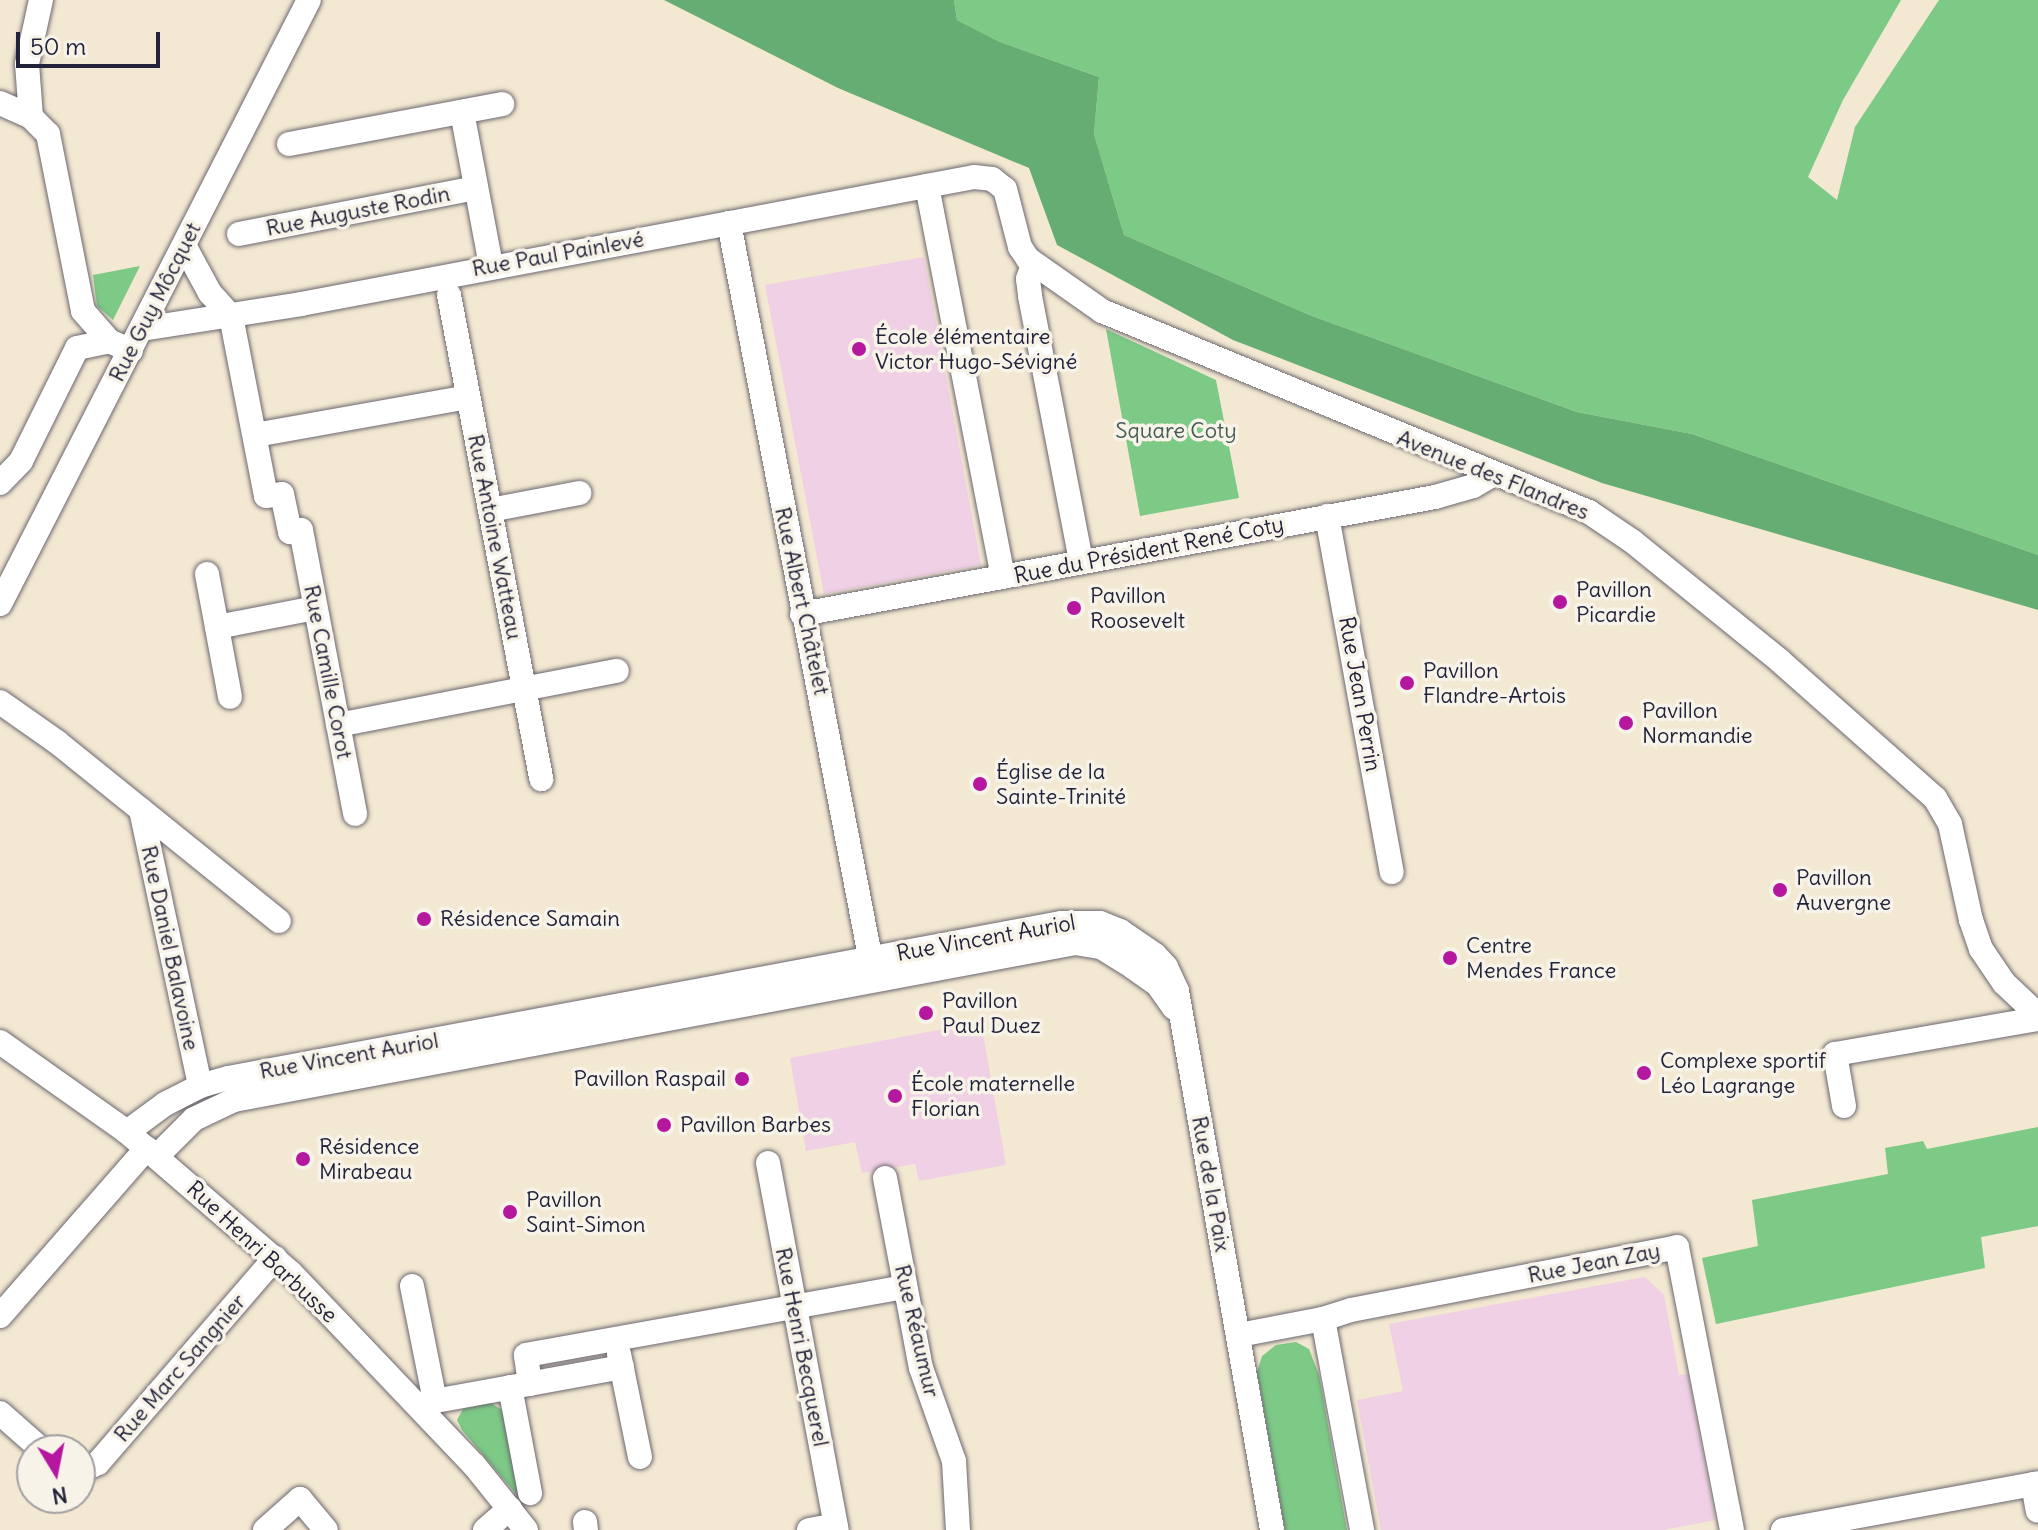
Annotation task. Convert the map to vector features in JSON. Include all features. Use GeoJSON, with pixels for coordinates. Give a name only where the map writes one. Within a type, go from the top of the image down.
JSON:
{"type":"FeatureCollection","features":[{"type":"Feature","properties":{"kind":"street"},"geometry":{"type":"LineString","coordinates":[[31,117],[27,64],[41,0]]}},
{"type":"Feature","properties":{"kind":"street","name":"Rue Guy Môcquet"},"geometry":{"type":"LineString","coordinates":[[0,604],[309,0]]}},
{"type":"Feature","properties":{"kind":"street"},"geometry":{"type":"LineString","coordinates":[[0,103],[42,125],[52,143],[83,311],[109,341]]}},
{"type":"Feature","properties":{"kind":"street"},"geometry":{"type":"LineString","coordinates":[[289,144],[502,104]]}},
{"type":"Feature","properties":{"kind":"street"},"geometry":{"type":"LineString","coordinates":[[462,112],[491,266]]}},
{"type":"Feature","properties":{"kind":"street","name":"Rue Paul Painlevé"},"geometry":{"type":"LineString","coordinates":[[136,340],[231,316],[974,177]]}},
{"type":"Feature","properties":{"kind":"street","name":"Avenue des Flandres"},"geometry":{"type":"LineString","coordinates":[[974,177],[992,179],[1005,189],[1020,247],[1033,264],[1102,311],[1573,506],[1609,524],[1780,661],[1935,798],[1950,824],[1981,949],[2004,983],[2038,1017]]}},
{"type":"Feature","properties":{"kind":"street"},"geometry":{"type":"LineString","coordinates":[[927,186],[1003,577]]}},
{"type":"Feature","properties":{"kind":"street","name":"Rue Auguste Rodin"},"geometry":{"type":"LineString","coordinates":[[239,234],[476,188]]}},
{"type":"Feature","properties":{"kind":"street","name":"Rue Albert Châtelet"},"geometry":{"type":"LineString","coordinates":[[729,223],[872,968]]}},
{"type":"Feature","properties":{"kind":"street"},"geometry":{"type":"LineString","coordinates":[[185,247],[210,293],[231,316],[255,435],[468,397]]}},
{"type":"Feature","properties":{"kind":"street"},"geometry":{"type":"LineString","coordinates":[[1033,264],[1028,279],[1030,296],[1081,562]]}},
{"type":"Feature","properties":{"kind":"street","name":"Rue Antoine Watteau"},"geometry":{"type":"LineString","coordinates":[[449,295],[541,779]]}},
{"type":"Feature","properties":{"kind":"street"},"geometry":{"type":"LineString","coordinates":[[0,483],[21,461],[77,348],[109,341],[136,340]]}},
{"type":"Feature","properties":{"kind":"street","name":"Rue Camille Corot"},"geometry":{"type":"LineString","coordinates":[[255,435],[266,496],[282,494],[290,532],[301,530],[355,814]]}},
{"type":"Feature","properties":{"kind":"street","name":"Rue du Président René Coty"},"geometry":{"type":"LineString","coordinates":[[802,614],[1456,492],[1492,475]]}},
{"type":"Feature","properties":{"kind":"street"},"geometry":{"type":"LineString","coordinates":[[490,510],[579,493]]}},
{"type":"Feature","properties":{"kind":"street","name":"Rue Jean Perrin"},"geometry":{"type":"LineString","coordinates":[[1327,516],[1392,872]]}},
{"type":"Feature","properties":{"kind":"street"},"geometry":{"type":"LineString","coordinates":[[207,574],[230,697]]}},
{"type":"Feature","properties":{"kind":"street"},"geometry":{"type":"LineString","coordinates":[[217,627],[315,608]]}},
{"type":"Feature","properties":{"kind":"street"},"geometry":{"type":"LineString","coordinates":[[338,725],[617,671]]}},
{"type":"Feature","properties":{"kind":"street","name":"Rue Daniel Balavoine"},"geometry":{"type":"LineString","coordinates":[[0,702],[21,714],[279,921]]}},
{"type":"Feature","properties":{"kind":"street","name":"Rue Daniel Balavoine"},"geometry":{"type":"LineString","coordinates":[[141,810],[200,1086]]}},
{"type":"Feature","properties":{"kind":"street","name":"Rue Vincent Auriol"},"geometry":{"type":"LineString","coordinates":[[127,1132],[165,1104],[200,1086],[270,1069],[872,968],[1083,943],[1111,953],[1158,985],[1171,1002],[1184,1032]]}},
{"type":"Feature","properties":{"kind":"street","name":"Rue Vincent Auriol"},"geometry":{"type":"LineString","coordinates":[[0,1316],[152,1152],[194,1119],[234,1100],[872,968]]}},
{"type":"Feature","properties":{"kind":"street"},"geometry":{"type":"LineString","coordinates":[[1844,1106],[1835,1054],[2038,1017]]}},
{"type":"Feature","properties":{"kind":"street","name":"Rue de la Paix"},"geometry":{"type":"LineString","coordinates":[[1184,1032],[1272,1530]]}},
{"type":"Feature","properties":{"kind":"street","name":"Rue Henri Barbusse"},"geometry":{"type":"LineString","coordinates":[[0,1042],[127,1132],[275,1258],[429,1406],[526,1530]]}},
{"type":"Feature","properties":{"kind":"street","name":"Rue Henri Becquerel"},"geometry":{"type":"LineString","coordinates":[[768,1163],[836,1527]]}},
{"type":"Feature","properties":{"kind":"street","name":"Rue Réaumur"},"geometry":{"type":"LineString","coordinates":[[885,1178],[921,1368],[954,1461],[958,1530]]}},
{"type":"Feature","properties":{"kind":"street","name":"Rue Jean Zay"},"geometry":{"type":"LineString","coordinates":[[1323,1319],[1351,1310],[1677,1247],[1732,1530]]}},
{"type":"Feature","properties":{"kind":"street","name":"Rue Marc Sangnier"},"geometry":{"type":"LineString","coordinates":[[96,1464],[275,1258]]}},
{"type":"Feature","properties":{"kind":"street"},"geometry":{"type":"LineString","coordinates":[[412,1286],[429,1406],[520,1385],[622,1367]]}},
{"type":"Feature","properties":{"kind":"street"},"geometry":{"type":"LineString","coordinates":[[530,1493],[520,1385],[526,1355],[905,1287]]}},
{"type":"Feature","properties":{"kind":"street"},"geometry":{"type":"LineString","coordinates":[[1239,1335],[1323,1319],[1362,1530]]}},
{"type":"Feature","properties":{"kind":"street"},"geometry":{"type":"LineString","coordinates":[[617,1340],[640,1457]]}},
{"type":"Feature","properties":{"kind":"street"},"geometry":{"type":"LineString","coordinates":[[0,1413],[24,1434]]}},
{"type":"Feature","properties":{"kind":"street"},"geometry":{"type":"LineString","coordinates":[[1783,1530],[2036,1484],[2038,1511]]}},
{"type":"Feature","properties":{"kind":"street"},"geometry":{"type":"LineString","coordinates":[[265,1530],[300,1499],[326,1530]]}},
{"type":"Feature","properties":{"kind":"street"},"geometry":{"type":"LineString","coordinates":[[485,1530],[510,1508]]}},
{"type":"Feature","properties":{"kind":"street"},"geometry":{"type":"LineString","coordinates":[[809,1530],[836,1527]]}},
{"type":"Feature","properties":{"kind":"shaded area"},"geometry":{"type":"Polygon","coordinates":[[[924,257],[981,565],[824,594],[765,285],[924,257]]]}},
{"type":"Feature","properties":{"kind":"shaded area","name":"École maternelle Florian"},"geometry":{"type":"Polygon","coordinates":[[[981,1022],[1006,1165],[919,1181],[915,1164],[862,1173],[855,1142],[806,1151],[790,1058],[981,1022]]]}},
{"type":"Feature","properties":{"kind":"shaded area"},"geometry":{"type":"Polygon","coordinates":[[[1645,1277],[1664,1295],[1679,1375],[1688,1374],[1715,1520],[1664,1530],[1381,1530],[1357,1400],[1403,1391],[1389,1324],[1645,1277]]]}},
{"type":"Feature","properties":{"kind":"green space"},"geometry":{"type":"Polygon","coordinates":[[[664,0],[954,0],[957,20],[1000,42],[1099,77],[1094,134],[1124,235],[1312,316],[1577,412],[1692,434],[2038,555],[2038,610],[1602,483],[1233,340],[1057,245],[1029,168],[838,88],[664,0]]]}},
{"type":"Feature","properties":{"kind":"green space"},"geometry":{"type":"Polygon","coordinates":[[[954,0],[1901,0],[1843,100],[1808,177],[1837,200],[1855,127],[1939,0],[2038,0],[2038,555],[1692,434],[1577,412],[1312,316],[1124,235],[1094,134],[1099,77],[1000,42],[957,20],[954,0]]]}},
{"type":"Feature","properties":{"kind":"green space"},"geometry":{"type":"Polygon","coordinates":[[[140,266],[113,320],[97,306],[93,275],[140,266]]]}},
{"type":"Feature","properties":{"kind":"green space","name":"Square Coty"},"geometry":{"type":"Polygon","coordinates":[[[1106,329],[1216,380],[1239,498],[1140,516],[1106,329]]]}},
{"type":"Feature","properties":{"kind":"green space"},"geometry":{"type":"Polygon","coordinates":[[[2038,1127],[2038,1226],[1981,1237],[1985,1268],[1716,1324],[1702,1258],[1758,1246],[1752,1200],[1888,1174],[1885,1148],[1923,1141],[1927,1149],[2038,1127]]]}},
{"type":"Feature","properties":{"kind":"green space"},"geometry":{"type":"Polygon","coordinates":[[[1296,1342],[1309,1349],[1319,1375],[1347,1530],[1285,1530],[1257,1372],[1262,1356],[1276,1345],[1296,1342]]]}},
{"type":"Feature","properties":{"kind":"green space"},"geometry":{"type":"Polygon","coordinates":[[[490,1402],[503,1411],[521,1500],[457,1420],[463,1409],[490,1402]]]}},
{"type":"Feature","properties":{"kind":"place","name":"École élémentaire Victor Hugo-Sévigné"},"geometry":{"type":"Point","coordinates":[859,349]}},
{"type":"Feature","properties":{"kind":"place","name":"Pavillon Picardie"},"geometry":{"type":"Point","coordinates":[1560,602]}},
{"type":"Feature","properties":{"kind":"place","name":"Pavillon Roosevelt"},"geometry":{"type":"Point","coordinates":[1074,608]}},
{"type":"Feature","properties":{"kind":"place","name":"Pavillon Flandre-Artois"},"geometry":{"type":"Point","coordinates":[1407,683]}},
{"type":"Feature","properties":{"kind":"place","name":"Pavillon Normandie"},"geometry":{"type":"Point","coordinates":[1626,723]}},
{"type":"Feature","properties":{"kind":"place","name":"Église de la Sainte-Trinité"},"geometry":{"type":"Point","coordinates":[980,784]}},
{"type":"Feature","properties":{"kind":"place","name":"Pavillon Auvergne"},"geometry":{"type":"Point","coordinates":[1780,890]}},
{"type":"Feature","properties":{"kind":"place","name":"Résidence Samain"},"geometry":{"type":"Point","coordinates":[424,919]}},
{"type":"Feature","properties":{"kind":"place","name":"Centre Mendes France"},"geometry":{"type":"Point","coordinates":[1450,958]}},
{"type":"Feature","properties":{"kind":"place","name":"Pavillon Paul Duez"},"geometry":{"type":"Point","coordinates":[926,1013]}},
{"type":"Feature","properties":{"kind":"place","name":"Complexe sportif Léo Lagrange"},"geometry":{"type":"Point","coordinates":[1644,1073]}},
{"type":"Feature","properties":{"kind":"place","name":"Pavillon Raspail"},"geometry":{"type":"Point","coordinates":[742,1079]}},
{"type":"Feature","properties":{"kind":"place","name":"École maternelle Florian"},"geometry":{"type":"Point","coordinates":[895,1096]}},
{"type":"Feature","properties":{"kind":"place","name":"Pavillon Barbes"},"geometry":{"type":"Point","coordinates":[664,1125]}},
{"type":"Feature","properties":{"kind":"place","name":"Résidence Mirabeau"},"geometry":{"type":"Point","coordinates":[303,1159]}},
{"type":"Feature","properties":{"kind":"place","name":"Pavillon Saint-Simon"},"geometry":{"type":"Point","coordinates":[510,1212]}}]}
